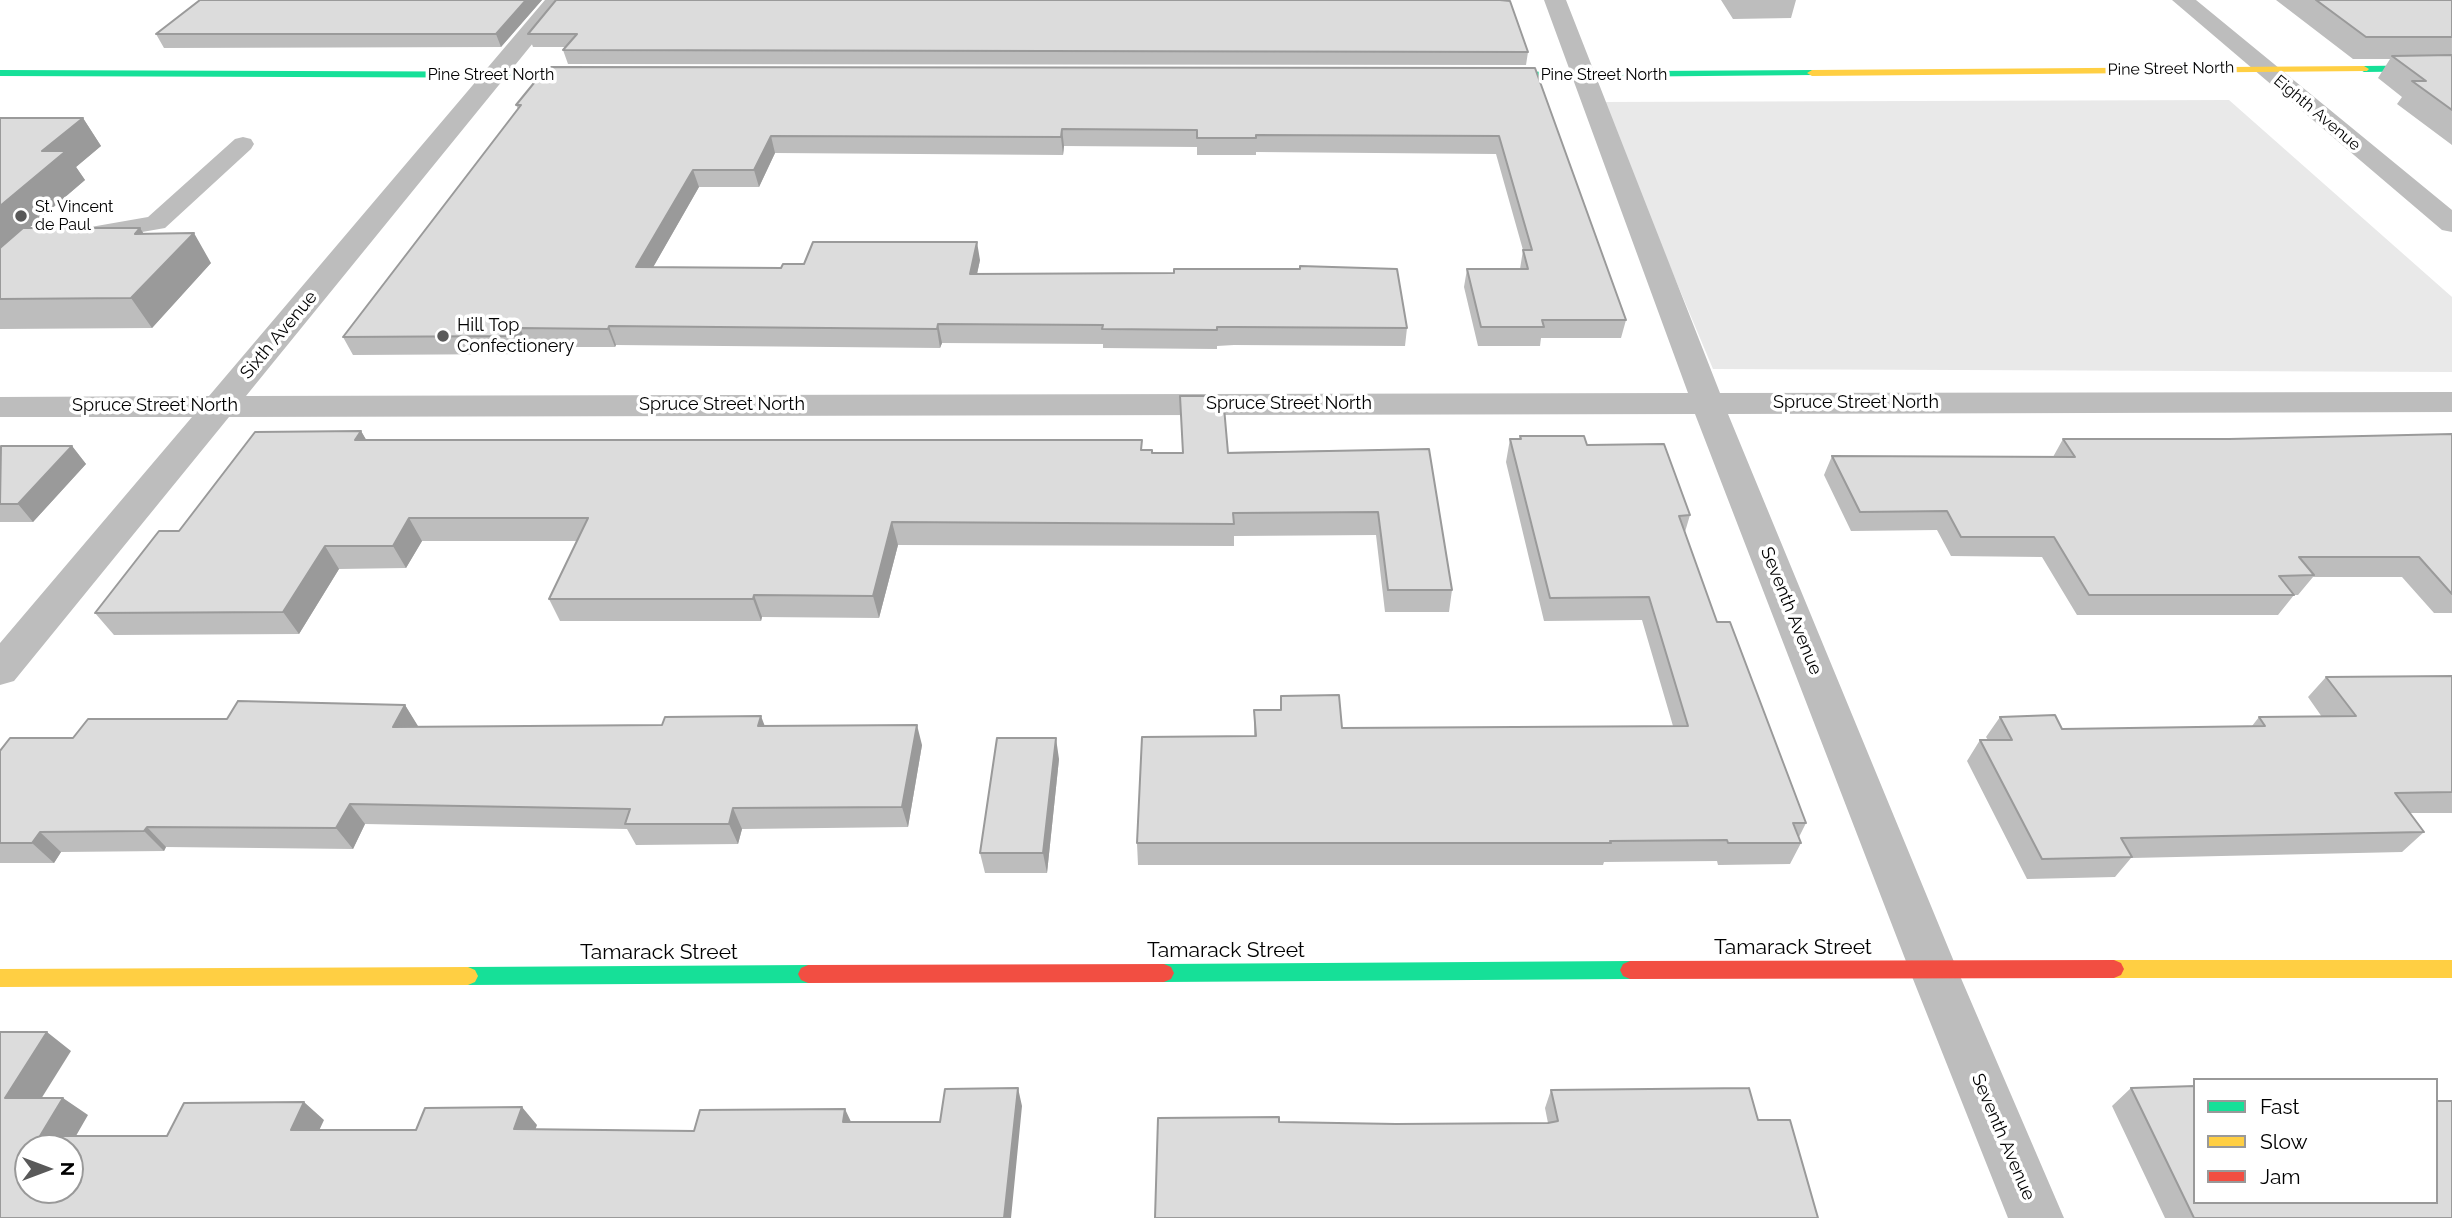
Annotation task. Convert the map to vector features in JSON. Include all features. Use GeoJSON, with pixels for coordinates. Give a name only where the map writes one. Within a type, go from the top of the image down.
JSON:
{"type":"FeatureCollection","features":[{"type":"Feature","properties":{"kind":"street","name":"Sixth Avenue"},"geometry":{"type":"LineString","coordinates":[[0,670],[557,0]]}},
{"type":"Feature","properties":{"kind":"street","name":"Seventh Avenue"},"geometry":{"type":"LineString","coordinates":[[1555,0],[1708,404],[1933,969],[2036,1218]]}},
{"type":"Feature","properties":{"kind":"street","name":"Eighth Avenue"},"geometry":{"type":"LineString","coordinates":[[2183,0],[2452,224]]}},
{"type":"Feature","properties":{"kind":"street","name":"Pine Street North"},"geometry":{"type":"LineString","coordinates":[[1471,75],[2452,68]]}},
{"type":"Feature","properties":{"kind":"street","name":"Pine Street North"},"geometry":{"type":"LineString","coordinates":[[0,73],[606,75]]}},
{"type":"Feature","properties":{"kind":"street","name":"Spruce Street North"},"geometry":{"type":"LineString","coordinates":[[0,407],[2452,402]]}},
{"type":"Feature","properties":{"kind":"street","name":"Tamarack Street"},"geometry":{"type":"LineString","coordinates":[[0,978],[1933,969],[2452,970]]}},
{"type":"Feature","properties":{"kind":"lane"},"geometry":{"type":"LineString","coordinates":[[67,239],[156,223],[243,144]]}},
{"type":"Feature","properties":{"kind":"shaded area"},"geometry":{"type":"Polygon","coordinates":[[[2229,100],[2452,297],[2452,372],[1713,369],[1601,102],[2229,100]]]}},
{"type":"Feature","properties":{"kind":"building"},"geometry":{"type":"Polygon","coordinates":[[[200,0],[526,0],[496,34],[156,34],[200,0]]]}},
{"type":"Feature","properties":{"kind":"building"},"geometry":{"type":"Polygon","coordinates":[[[556,0],[1500,0],[1510,1],[1528,52],[563,50],[577,34],[528,34],[556,0]]]}},
{"type":"Feature","properties":{"kind":"building"},"geometry":{"type":"Polygon","coordinates":[[[2316,0],[2452,0],[2452,37],[2366,37],[2316,0]]]}},
{"type":"Feature","properties":{"kind":"building"},"geometry":{"type":"Polygon","coordinates":[[[2452,55],[2452,110],[2412,81],[2426,81],[2392,56],[2452,55]]]}},
{"type":"Feature","properties":{"kind":"building"},"geometry":{"type":"Polygon","coordinates":[[[547,67],[1535,68],[1626,320],[1542,320],[1544,327],[1481,327],[1467,269],[1528,269],[1523,250],[1532,250],[1499,136],[1256,135],[1256,138],[1197,138],[1197,130],[1062,129],[1061,137],[771,136],[754,170],[693,170],[636,267],[781,268],[783,264],[804,264],[813,242],[977,242],[970,274],[1174,273],[1174,269],[1300,269],[1300,266],[1397,269],[1407,328],[1217,327],[1217,330],[1102,329],[1103,325],[938,324],[937,329],[609,326],[608,329],[520,328],[515,336],[343,337],[521,105],[516,105],[547,67]]]}},
{"type":"Feature","properties":{"kind":"building"},"geometry":{"type":"Polygon","coordinates":[[[0,118],[83,118],[42,151],[66,151],[0,206],[0,118]]]}},
{"type":"Feature","properties":{"kind":"building"},"geometry":{"type":"Polygon","coordinates":[[[23,228],[140,228],[135,234],[194,233],[131,298],[0,299],[0,248],[23,228]]]}},
{"type":"Feature","properties":{"kind":"building"},"geometry":{"type":"Polygon","coordinates":[[[1180,396],[1223,396],[1228,453],[1429,449],[1452,590],[1388,590],[1378,512],[1233,513],[1234,524],[892,522],[873,596],[754,595],[753,599],[549,599],[588,518],[409,518],[393,546],[325,546],[283,612],[95,613],[159,531],[179,531],[255,432],[361,431],[355,440],[1142,440],[1141,450],[1152,450],[1152,453],[1183,453],[1180,396]]]}},
{"type":"Feature","properties":{"kind":"building"},"geometry":{"type":"Polygon","coordinates":[[[2452,434],[2452,594],[2419,557],[2299,557],[2314,575],[2279,576],[2294,595],[2089,595],[2054,537],[1961,537],[1947,511],[1860,512],[1832,456],[2075,457],[2063,439],[2229,439],[2452,434]]]}},
{"type":"Feature","properties":{"kind":"building"},"geometry":{"type":"Polygon","coordinates":[[[1520,436],[1584,436],[1587,445],[1664,444],[1690,515],[1679,516],[1717,622],[1730,622],[1806,823],[1793,823],[1801,843],[1728,843],[1727,840],[1610,841],[1611,843],[1137,843],[1142,737],[1256,736],[1254,710],[1281,710],[1281,696],[1339,695],[1342,728],[1688,726],[1649,597],[1550,598],[1510,439],[1521,439],[1520,436]]]}},
{"type":"Feature","properties":{"kind":"building"},"geometry":{"type":"Polygon","coordinates":[[[1,446],[72,446],[18,504],[0,504],[1,446]]]}},
{"type":"Feature","properties":{"kind":"building"},"geometry":{"type":"Polygon","coordinates":[[[2452,676],[2452,792],[2395,793],[2424,832],[2121,838],[2132,857],[2042,859],[1980,740],[2012,740],[2000,717],[2055,715],[2062,729],[2265,726],[2259,717],[2356,716],[2326,677],[2452,676]]]}},
{"type":"Feature","properties":{"kind":"building"},"geometry":{"type":"Polygon","coordinates":[[[238,701],[405,705],[393,727],[662,725],[665,717],[761,716],[758,726],[917,725],[902,807],[733,808],[729,824],[625,824],[630,809],[350,804],[336,828],[147,827],[144,831],[40,832],[32,843],[0,843],[0,751],[10,738],[73,738],[88,719],[227,719],[238,701]]]}},
{"type":"Feature","properties":{"kind":"building"},"geometry":{"type":"Polygon","coordinates":[[[997,738],[1056,738],[1043,853],[980,853],[997,738]]]}},
{"type":"Feature","properties":{"kind":"building"},"geometry":{"type":"Polygon","coordinates":[[[0,1032],[47,1032],[5,1098],[63,1098],[41,1134],[14,1134],[14,1204],[84,1204],[84,1136],[167,1136],[184,1103],[304,1102],[291,1130],[416,1130],[425,1108],[522,1107],[514,1129],[694,1131],[700,1110],[845,1109],[843,1122],[940,1122],[945,1089],[1018,1088],[1004,1218],[0,1218],[0,1032]]]}},
{"type":"Feature","properties":{"kind":"building"},"geometry":{"type":"Polygon","coordinates":[[[2193,1086],[2193,1204],[2438,1204],[2438,1101],[2452,1101],[2452,1218],[2194,1218],[2131,1088],[2193,1086]]]}},
{"type":"Feature","properties":{"kind":"building"},"geometry":{"type":"Polygon","coordinates":[[[1749,1088],[1758,1120],[1790,1120],[1818,1218],[1155,1218],[1158,1118],[1279,1117],[1279,1122],[1396,1124],[1548,1123],[1558,1121],[1551,1090],[1749,1088]]]}},
{"type":"Feature","properties":{"kind":"traffic: fast"},"geometry":{"type":"LineString","coordinates":[[2364,69],[2452,68]]}},
{"type":"Feature","properties":{"kind":"traffic: fast"},"geometry":{"type":"LineString","coordinates":[[0,73],[591,75]]}},
{"type":"Feature","properties":{"kind":"traffic: fast"},"geometry":{"type":"LineString","coordinates":[[1485,75],[1812,73]]}},
{"type":"Feature","properties":{"kind":"traffic: fast"},"geometry":{"type":"LineString","coordinates":[[1164,973],[1630,970]]}},
{"type":"Feature","properties":{"kind":"traffic: fast"},"geometry":{"type":"LineString","coordinates":[[468,976],[808,974]]}},
{"type":"Feature","properties":{"kind":"traffic: slow"},"geometry":{"type":"LineString","coordinates":[[1812,73],[2364,69]]}},
{"type":"Feature","properties":{"kind":"traffic: slow"},"geometry":{"type":"LineString","coordinates":[[2114,969],[2452,969]]}},
{"type":"Feature","properties":{"kind":"traffic: slow"},"geometry":{"type":"LineString","coordinates":[[0,978],[468,976]]}},
{"type":"Feature","properties":{"kind":"traffic: jam"},"geometry":{"type":"LineString","coordinates":[[1630,970],[2114,969]]}},
{"type":"Feature","properties":{"kind":"traffic: jam"},"geometry":{"type":"LineString","coordinates":[[808,974],[1164,973]]}},
{"type":"Feature","properties":{"kind":"place","name":"St. Vincent de Paul"},"geometry":{"type":"Point","coordinates":[21,216]}},
{"type":"Feature","properties":{"kind":"place","name":"Hill Top Confectionery"},"geometry":{"type":"Point","coordinates":[443,336]}}]}
